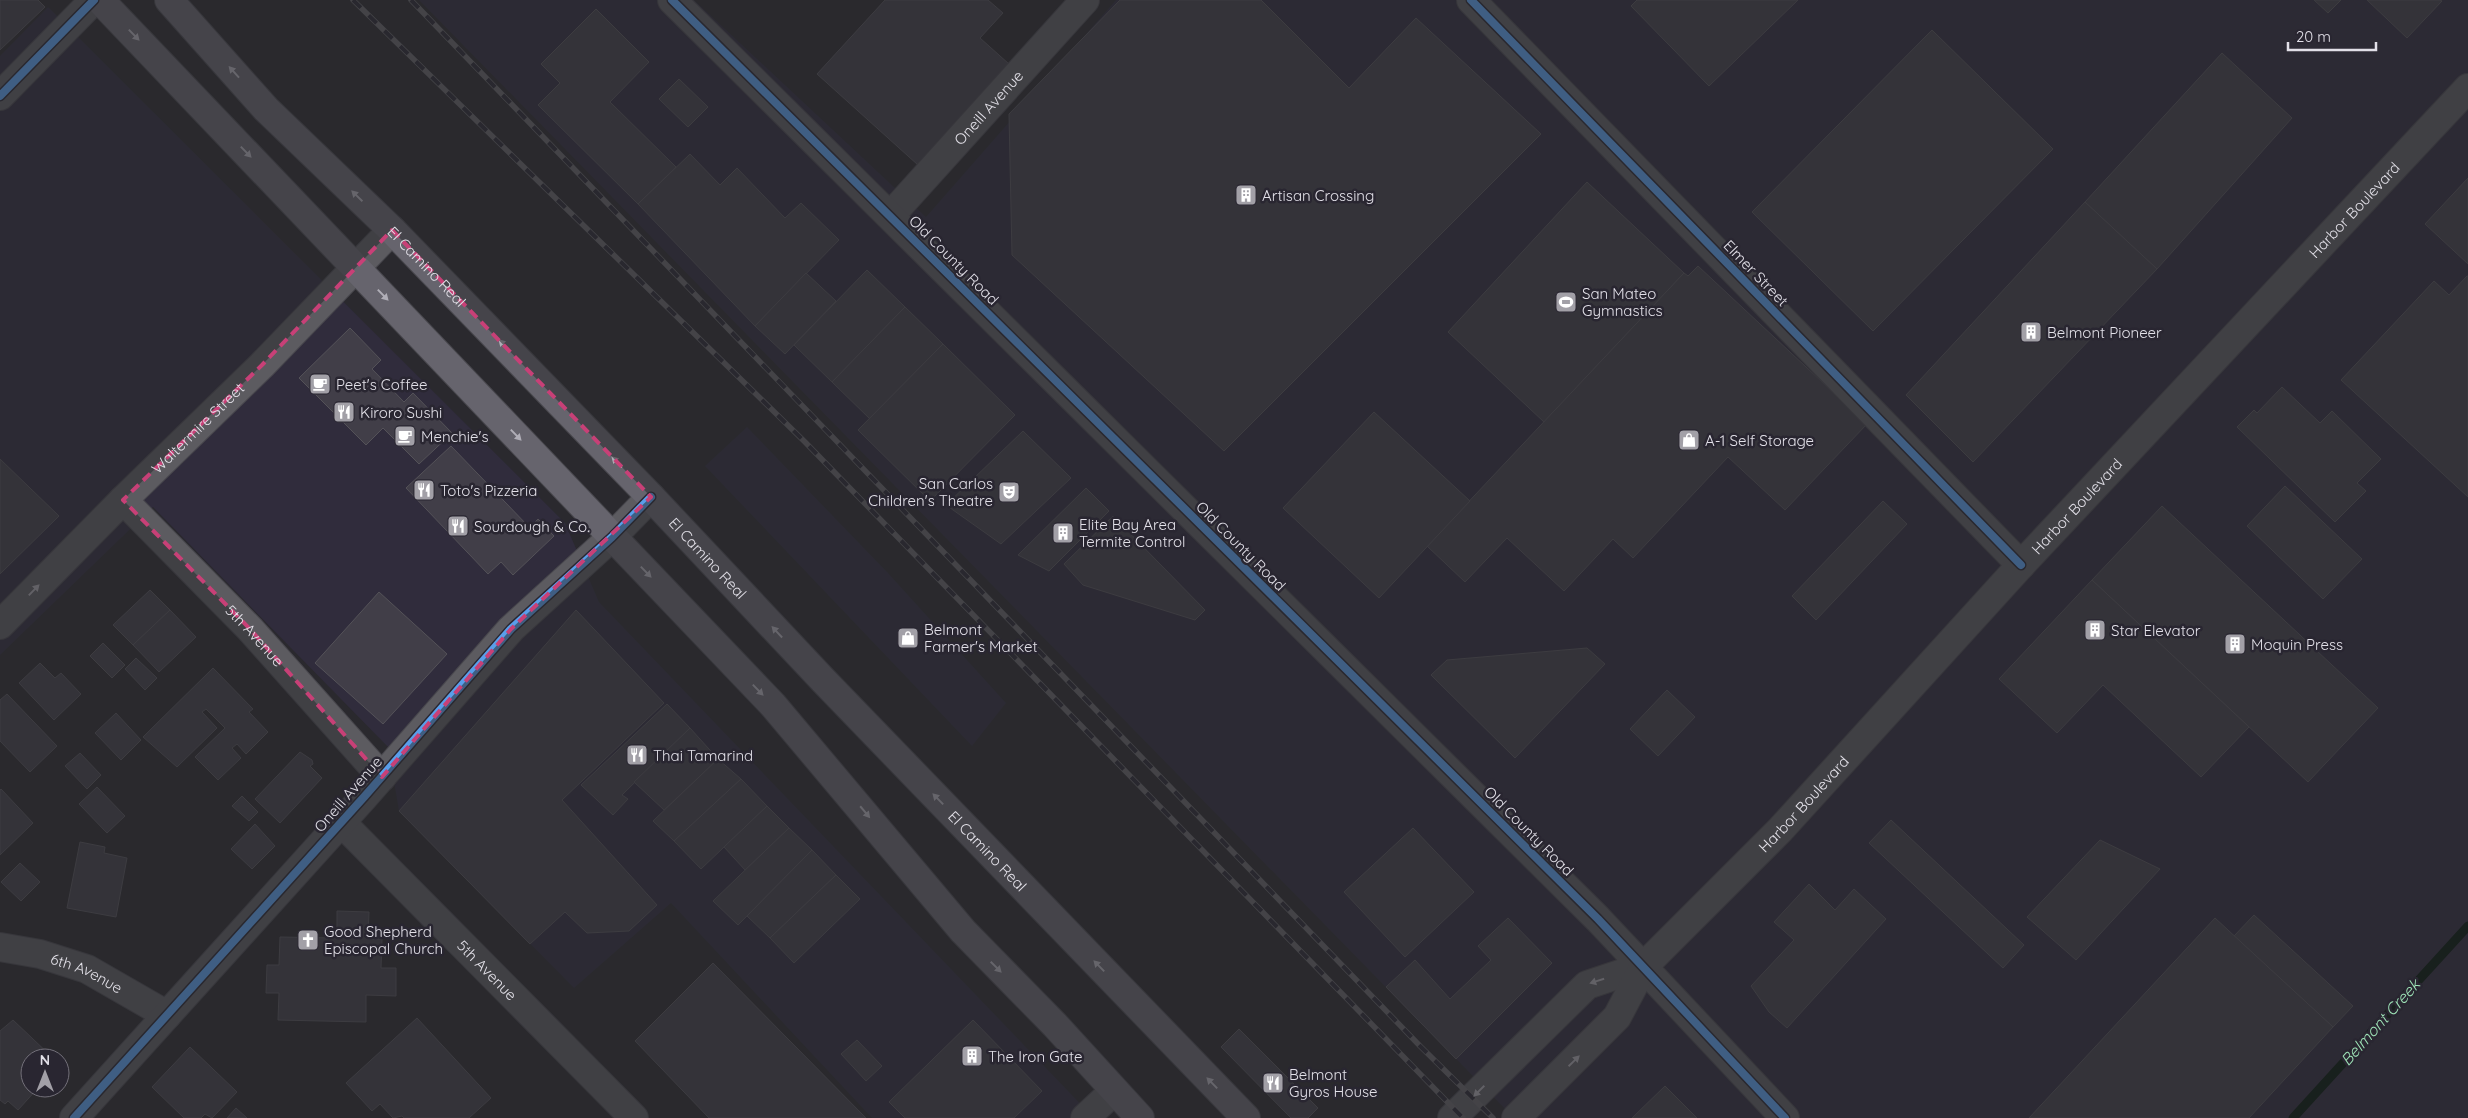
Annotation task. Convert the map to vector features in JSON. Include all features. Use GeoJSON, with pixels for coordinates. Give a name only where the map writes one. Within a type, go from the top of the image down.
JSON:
{"type":"FeatureCollection","features":[{"type":"Feature","properties":{"kind":"main road"},"geometry":{"type":"LineString","coordinates":[[100,0],[356,266],[773,705],[963,931],[1055,1025],[1140,1118]]}},
{"type":"Feature","properties":{"kind":"main road","name":"El Camino Real"},"geometry":{"type":"LineString","coordinates":[[169,0],[266,108],[392,230],[651,497],[823,680],[1246,1118]]}},
{"type":"Feature","properties":{"kind":"street"},"geometry":{"type":"LineString","coordinates":[[0,96],[94,0]]}},
{"type":"Feature","properties":{"kind":"street","name":"Old County Road"},"geometry":{"type":"LineString","coordinates":[[672,0],[891,215],[1644,966],[1785,1118]]}},
{"type":"Feature","properties":{"kind":"street","name":"Oneill Avenue"},"geometry":{"type":"LineString","coordinates":[[891,215],[1085,0]]}},
{"type":"Feature","properties":{"kind":"street","name":"Elmer Street"},"geometry":{"type":"LineString","coordinates":[[1471,0],[2021,565]]}},
{"type":"Feature","properties":{"kind":"street","name":"Harbor Boulevard"},"geometry":{"type":"LineString","coordinates":[[1516,1118],[1618,1017],[1644,966],[1780,830],[2021,565],[2468,88]]}},
{"type":"Feature","properties":{"kind":"street","name":"Waltermire Street"},"geometry":{"type":"LineString","coordinates":[[0,625],[123,500],[262,365],[392,230]]}},
{"type":"Feature","properties":{"kind":"street","name":"Oneill Avenue"},"geometry":{"type":"LineString","coordinates":[[79,1116],[167,1015],[382,777],[423,727],[511,629],[612,537],[651,497]]}},
{"type":"Feature","properties":{"kind":"street","name":"5th Avenue"},"geometry":{"type":"LineString","coordinates":[[123,500],[250,629],[382,777]]}},
{"type":"Feature","properties":{"kind":"street","name":"5th Avenue"},"geometry":{"type":"LineString","coordinates":[[341,822],[634,1118]]}},
{"type":"Feature","properties":{"kind":"street","name":"6th Avenue"},"geometry":{"type":"LineString","coordinates":[[0,947],[40,954],[86,969],[167,1015]]}},
{"type":"Feature","properties":{"kind":"street","name":"Harbor Boulevard"},"geometry":{"type":"LineString","coordinates":[[1452,1118],[1587,984],[1644,966]]}},
{"type":"Feature","properties":{"kind":"street"},"geometry":{"type":"LineString","coordinates":[[1085,1118],[1114,1091]]}},
{"type":"Feature","properties":{"kind":"highlighted area"},"geometry":{"type":"Polygon","coordinates":[[[392,230],[651,497],[511,629],[382,777],[250,629],[123,500],[262,365],[392,230]]]}},
{"type":"Feature","properties":{"kind":"shaded area"},"geometry":{"type":"Polygon","coordinates":[[[419,0],[694,0],[926,217],[1116,0],[2468,0],[2468,1118],[1514,1118],[419,0]]]}},
{"type":"Feature","properties":{"kind":"shaded area"},"geometry":{"type":"Polygon","coordinates":[[[48,7],[565,523],[599,602],[1094,1118],[872,1118],[671,903],[574,988],[399,811],[388,747],[153,507],[0,655],[0,56],[48,7]]]}},
{"type":"Feature","properties":{"kind":"shaded area","name":"Belmont Farmer's Market"},"geometry":{"type":"Polygon","coordinates":[[[747,427],[888,573],[1006,703],[972,746],[705,466],[747,427]]]}},
{"type":"Feature","properties":{"kind":"building"},"geometry":{"type":"Polygon","coordinates":[[[0,0],[38,0],[45,7],[0,50],[0,0]]]}},
{"type":"Feature","properties":{"kind":"building"},"geometry":{"type":"Polygon","coordinates":[[[885,0],[988,0],[1003,13],[980,38],[1009,64],[918,165],[817,74],[885,0]]]}},
{"type":"Feature","properties":{"kind":"building","name":"Artisan Crossing"},"geometry":{"type":"Polygon","coordinates":[[[1120,0],[1261,0],[1349,88],[1416,18],[1541,134],[1224,451],[1012,255],[1009,114],[1120,0]]]}},
{"type":"Feature","properties":{"kind":"building"},"geometry":{"type":"Polygon","coordinates":[[[1637,0],[1798,0],[1709,86],[1631,6],[1637,0]]]}},
{"type":"Feature","properties":{"kind":"building"},"geometry":{"type":"Polygon","coordinates":[[[2314,0],[2341,0],[2328,13],[2314,0]]]}},
{"type":"Feature","properties":{"kind":"building"},"geometry":{"type":"Polygon","coordinates":[[[2367,0],[2440,0],[2442,1],[2407,38],[2367,0]]]}},
{"type":"Feature","properties":{"kind":"building"},"geometry":{"type":"Polygon","coordinates":[[[596,9],[649,62],[610,102],[676,167],[638,204],[538,105],[560,83],[541,64],[596,9]]]}},
{"type":"Feature","properties":{"kind":"building"},"geometry":{"type":"Polygon","coordinates":[[[1932,30],[2053,149],[1873,331],[1752,212],[1932,30]]]}},
{"type":"Feature","properties":{"kind":"building"},"geometry":{"type":"Polygon","coordinates":[[[2222,53],[2292,118],[2157,269],[2085,202],[2222,53]]]}},
{"type":"Feature","properties":{"kind":"building"},"geometry":{"type":"Polygon","coordinates":[[[679,79],[708,107],[688,127],[659,99],[679,79]]]}},
{"type":"Feature","properties":{"kind":"building"},"geometry":{"type":"Polygon","coordinates":[[[690,154],[720,185],[737,168],[785,218],[801,203],[839,240],[755,326],[638,204],[690,154]]]}},
{"type":"Feature","properties":{"kind":"building"},"geometry":{"type":"Polygon","coordinates":[[[2468,178],[2468,264],[2425,224],[2468,178]]]}},
{"type":"Feature","properties":{"kind":"building","name":"San Mateo Gymnastics"},"geometry":{"type":"Polygon","coordinates":[[[1587,182],[1684,273],[1544,422],[1448,332],[1587,182]]]}},
{"type":"Feature","properties":{"kind":"building","name":"Belmont Pioneer"},"geometry":{"type":"Polygon","coordinates":[[[2085,202],[2157,269],[1973,462],[1906,395],[2085,202]]]}},
{"type":"Feature","properties":{"kind":"building","name":"A-1 Self Storage"},"geometry":{"type":"Polygon","coordinates":[[[1698,266],[1867,424],[1785,510],[1728,457],[1633,558],[1613,539],[1564,591],[1507,538],[1465,582],[1427,546],[1684,273],[1688,276],[1698,266]]]}},
{"type":"Feature","properties":{"kind":"building"},"geometry":{"type":"Polygon","coordinates":[[[867,270],[905,307],[832,382],[794,345],[867,270]]]}},
{"type":"Feature","properties":{"kind":"building"},"geometry":{"type":"Polygon","coordinates":[[[806,273],[836,301],[785,354],[755,326],[806,273]]]}},
{"type":"Feature","properties":{"kind":"building"},"geometry":{"type":"Polygon","coordinates":[[[2467,276],[2468,497],[2341,380],[2434,281],[2449,295],[2467,276]]]}},
{"type":"Feature","properties":{"kind":"building"},"geometry":{"type":"Polygon","coordinates":[[[905,307],[943,344],[870,419],[832,382],[905,307]]]}},
{"type":"Feature","properties":{"kind":"building"},"geometry":{"type":"Polygon","coordinates":[[[350,328],[381,360],[372,369],[404,402],[413,393],[452,433],[419,464],[383,428],[366,445],[299,378],[350,328]]]}},
{"type":"Feature","properties":{"kind":"building"},"geometry":{"type":"Polygon","coordinates":[[[943,344],[1015,415],[930,501],[858,430],[943,344]]]}},
{"type":"Feature","properties":{"kind":"building"},"geometry":{"type":"Polygon","coordinates":[[[2282,387],[2320,423],[2332,411],[2381,459],[2357,483],[2366,491],[2335,522],[2237,427],[2254,410],[2257,413],[2282,387]]]}},
{"type":"Feature","properties":{"kind":"building"},"geometry":{"type":"Polygon","coordinates":[[[1374,412],[1470,501],[1379,598],[1283,508],[1374,412]]]}},
{"type":"Feature","properties":{"kind":"building","name":"San Carlos Children's Theatre"},"geometry":{"type":"Polygon","coordinates":[[[1023,431],[1071,478],[1001,544],[946,505],[1023,431]]]}},
{"type":"Feature","properties":{"kind":"building"},"geometry":{"type":"Polygon","coordinates":[[[451,446],[530,528],[538,519],[554,536],[513,575],[501,562],[488,574],[406,488],[451,446]]]}},
{"type":"Feature","properties":{"kind":"building"},"geometry":{"type":"Polygon","coordinates":[[[0,459],[59,516],[0,574],[0,459]]]}},
{"type":"Feature","properties":{"kind":"building"},"geometry":{"type":"Polygon","coordinates":[[[2285,486],[2362,559],[2323,599],[2247,526],[2285,486]]]}},
{"type":"Feature","properties":{"kind":"building","name":"Elite Bay Area Termite Control"},"geometry":{"type":"Polygon","coordinates":[[[1086,488],[1109,511],[1049,571],[1018,555],[1086,488]]]}},
{"type":"Feature","properties":{"kind":"building"},"geometry":{"type":"Polygon","coordinates":[[[1883,501],[1907,524],[1816,620],[1792,596],[1883,501]]]}},
{"type":"Feature","properties":{"kind":"building","name":"Moquin Press"},"geometry":{"type":"Polygon","coordinates":[[[2162,506],[2378,708],[2308,782],[2092,580],[2162,506]]]}},
{"type":"Feature","properties":{"kind":"building"},"geometry":{"type":"Polygon","coordinates":[[[1113,516],[1205,610],[1195,620],[1083,585],[1064,564],[1113,516]]]}},
{"type":"Feature","properties":{"kind":"building","name":"Star Elevator"},"geometry":{"type":"Polygon","coordinates":[[[2092,580],[2249,727],[2201,777],[2103,685],[2057,733],[1999,679],[2092,580]]]}},
{"type":"Feature","properties":{"kind":"building"},"geometry":{"type":"Polygon","coordinates":[[[150,590],[170,610],[133,645],[113,625],[150,590]]]}},
{"type":"Feature","properties":{"kind":"building"},"geometry":{"type":"Polygon","coordinates":[[[379,592],[447,654],[383,724],[315,663],[379,592]]]}},
{"type":"Feature","properties":{"kind":"building"},"geometry":{"type":"Polygon","coordinates":[[[170,610],[196,637],[159,672],[133,645],[170,610]]]}},
{"type":"Feature","properties":{"kind":"building"},"geometry":{"type":"Polygon","coordinates":[[[576,610],[664,703],[562,800],[657,905],[629,931],[587,933],[565,912],[530,944],[399,811],[576,610]]]}},
{"type":"Feature","properties":{"kind":"building"},"geometry":{"type":"Polygon","coordinates":[[[103,643],[125,665],[112,678],[90,656],[103,643]]]}},
{"type":"Feature","properties":{"kind":"building"},"geometry":{"type":"Polygon","coordinates":[[[1587,648],[1605,664],[1515,758],[1431,675],[1447,660],[1587,648]]]}},
{"type":"Feature","properties":{"kind":"building"},"geometry":{"type":"Polygon","coordinates":[[[136,658],[157,678],[145,690],[125,669],[136,658]]]}},
{"type":"Feature","properties":{"kind":"building"},"geometry":{"type":"Polygon","coordinates":[[[40,663],[55,678],[61,673],[81,694],[54,720],[19,683],[40,663]]]}},
{"type":"Feature","properties":{"kind":"building"},"geometry":{"type":"Polygon","coordinates":[[[213,668],[253,709],[249,712],[268,732],[246,754],[237,744],[232,748],[241,758],[218,780],[195,757],[225,728],[206,709],[202,712],[217,728],[177,767],[143,737],[213,668]]]}},
{"type":"Feature","properties":{"kind":"building"},"geometry":{"type":"Polygon","coordinates":[[[1667,690],[1695,717],[1658,756],[1630,729],[1667,690]]]}},
{"type":"Feature","properties":{"kind":"building"},"geometry":{"type":"Polygon","coordinates":[[[7,694],[57,746],[30,772],[0,741],[0,700],[7,694]]]}},
{"type":"Feature","properties":{"kind":"building","name":"Thai Tamarind"},"geometry":{"type":"Polygon","coordinates":[[[667,704],[690,728],[622,795],[628,799],[613,815],[581,785],[667,704]]]}},
{"type":"Feature","properties":{"kind":"building"},"geometry":{"type":"Polygon","coordinates":[[[116,713],[141,740],[121,760],[95,733],[116,713]]]}},
{"type":"Feature","properties":{"kind":"building"},"geometry":{"type":"Polygon","coordinates":[[[690,728],[718,759],[664,810],[634,782],[690,728]]]}},
{"type":"Feature","properties":{"kind":"building"},"geometry":{"type":"Polygon","coordinates":[[[300,752],[312,760],[313,764],[310,766],[322,778],[280,823],[255,799],[300,752]]]}},
{"type":"Feature","properties":{"kind":"building"},"geometry":{"type":"Polygon","coordinates":[[[80,753],[101,775],[87,789],[65,766],[80,753]]]}},
{"type":"Feature","properties":{"kind":"building"},"geometry":{"type":"Polygon","coordinates":[[[718,759],[741,779],[674,841],[653,821],[718,759]]]}},
{"type":"Feature","properties":{"kind":"building"},"geometry":{"type":"Polygon","coordinates":[[[741,779],[767,806],[701,869],[674,841],[741,779]]]}},
{"type":"Feature","properties":{"kind":"building"},"geometry":{"type":"Polygon","coordinates":[[[97,787],[125,816],[107,833],[79,804],[97,787]]]}},
{"type":"Feature","properties":{"kind":"building"},"geometry":{"type":"Polygon","coordinates":[[[0,790],[33,823],[0,855],[0,790]]]}},
{"type":"Feature","properties":{"kind":"building"},"geometry":{"type":"Polygon","coordinates":[[[242,796],[258,812],[249,821],[232,806],[242,796]]]}},
{"type":"Feature","properties":{"kind":"building"},"geometry":{"type":"Polygon","coordinates":[[[767,806],[789,828],[745,870],[724,847],[767,806]]]}},
{"type":"Feature","properties":{"kind":"building"},"geometry":{"type":"Polygon","coordinates":[[[1891,820],[2024,945],[2003,968],[1869,843],[1891,820]]]}},
{"type":"Feature","properties":{"kind":"building"},"geometry":{"type":"Polygon","coordinates":[[[255,824],[275,846],[252,869],[231,849],[255,824]]]}},
{"type":"Feature","properties":{"kind":"building"},"geometry":{"type":"Polygon","coordinates":[[[789,828],[812,850],[738,925],[713,901],[789,828]]]}},
{"type":"Feature","properties":{"kind":"building"},"geometry":{"type":"Polygon","coordinates":[[[1413,828],[1474,892],[1405,957],[1344,892],[1413,828]]]}},
{"type":"Feature","properties":{"kind":"building"},"geometry":{"type":"Polygon","coordinates":[[[2100,840],[2160,869],[2076,960],[2027,917],[2100,840]]]}},
{"type":"Feature","properties":{"kind":"building"},"geometry":{"type":"Polygon","coordinates":[[[80,842],[105,847],[104,853],[127,858],[116,917],[67,908],[80,842]]]}},
{"type":"Feature","properties":{"kind":"building"},"geometry":{"type":"Polygon","coordinates":[[[812,850],[836,875],[770,938],[747,916],[812,850]]]}},
{"type":"Feature","properties":{"kind":"building"},"geometry":{"type":"Polygon","coordinates":[[[20,863],[40,882],[21,901],[1,882],[20,863]]]}},
{"type":"Feature","properties":{"kind":"building"},"geometry":{"type":"Polygon","coordinates":[[[836,875],[860,899],[794,963],[770,938],[836,875]]]}},
{"type":"Feature","properties":{"kind":"building"},"geometry":{"type":"Polygon","coordinates":[[[1809,884],[1835,910],[1854,889],[1886,919],[1787,1028],[1769,1012],[1751,986],[1794,940],[1774,922],[1809,884]]]}},
{"type":"Feature","properties":{"kind":"building"},"geometry":{"type":"Polygon","coordinates":[[[337,911],[369,912],[368,939],[382,939],[381,968],[396,968],[396,996],[366,995],[366,1022],[278,1020],[279,993],[266,993],[267,965],[279,965],[280,937],[337,938],[337,911]]]}},
{"type":"Feature","properties":{"kind":"building"},"geometry":{"type":"Polygon","coordinates":[[[2254,915],[2353,1006],[2333,1027],[2234,936],[2254,915]]]}},
{"type":"Feature","properties":{"kind":"building"},"geometry":{"type":"Polygon","coordinates":[[[1508,918],[1552,963],[1456,1059],[1386,987],[1415,960],[1450,999],[1491,960],[1478,946],[1508,918]]]}},
{"type":"Feature","properties":{"kind":"building"},"geometry":{"type":"Polygon","coordinates":[[[2215,918],[2333,1027],[2249,1118],[2029,1118],[2215,918]]]}},
{"type":"Feature","properties":{"kind":"building"},"geometry":{"type":"Polygon","coordinates":[[[713,963],[866,1118],[709,1118],[635,1041],[713,963]]]}},
{"type":"Feature","properties":{"kind":"building"},"geometry":{"type":"Polygon","coordinates":[[[417,1018],[491,1098],[469,1118],[404,1118],[402,1116],[393,1118],[380,1104],[372,1111],[346,1083],[417,1018]]]}},
{"type":"Feature","properties":{"kind":"building"},"geometry":{"type":"Polygon","coordinates":[[[13,1020],[42,1048],[20,1048],[20,1098],[29,1098],[18,1110],[8,1101],[5,1104],[0,1100],[0,1031],[13,1020]]]}},
{"type":"Feature","properties":{"kind":"building","name":"The Iron Gate"},"geometry":{"type":"Polygon","coordinates":[[[973,1020],[1042,1091],[1014,1118],[905,1118],[889,1102],[973,1020]]]}},
{"type":"Feature","properties":{"kind":"building"},"geometry":{"type":"Polygon","coordinates":[[[1239,1029],[1318,1108],[1308,1118],[1291,1118],[1221,1047],[1239,1029]]]}},
{"type":"Feature","properties":{"kind":"building"},"geometry":{"type":"Polygon","coordinates":[[[857,1040],[882,1066],[866,1081],[841,1054],[857,1040]]]}},
{"type":"Feature","properties":{"kind":"building"},"geometry":{"type":"Polygon","coordinates":[[[190,1047],[237,1092],[212,1118],[205,1114],[201,1118],[184,1118],[152,1087],[190,1047]]]}},
{"type":"Feature","properties":{"kind":"building"},"geometry":{"type":"Polygon","coordinates":[[[1665,1086],[1697,1118],[1632,1118],[1665,1086]]]}},
{"type":"Feature","properties":{"kind":"building"},"geometry":{"type":"Polygon","coordinates":[[[236,1108],[247,1118],[227,1118],[236,1108]]]}},
{"type":"Feature","properties":{"kind":"waterway","name":"Belmont Creek"},"geometry":{"type":"LineString","coordinates":[[2293,1118],[2468,926]]}},
{"type":"Feature","properties":{"kind":"railway"},"geometry":{"type":"LineString","coordinates":[[353,0],[805,442],[1463,1118]]}},
{"type":"Feature","properties":{"kind":"railway"},"geometry":{"type":"LineString","coordinates":[[411,0],[1420,1046],[1493,1118]]}},
{"type":"Feature","properties":{"kind":"cycle path"},"geometry":{"type":"LineString","coordinates":[[0,96],[94,0]]}},
{"type":"Feature","properties":{"kind":"cycle path"},"geometry":{"type":"LineString","coordinates":[[672,0],[1598,919],[1785,1118]]}},
{"type":"Feature","properties":{"kind":"cycle path"},"geometry":{"type":"LineString","coordinates":[[1471,0],[2021,565]]}},
{"type":"Feature","properties":{"kind":"cycle path"},"geometry":{"type":"LineString","coordinates":[[74,1118],[364,797],[511,629],[612,537],[651,497]]}},
{"type":"Feature","properties":{"kind":"place","name":"Artisan Crossing"},"geometry":{"type":"Point","coordinates":[1246,195]}},
{"type":"Feature","properties":{"kind":"place","name":"San Mateo Gymnastics"},"geometry":{"type":"Point","coordinates":[1566,302]}},
{"type":"Feature","properties":{"kind":"place","name":"Belmont Pioneer"},"geometry":{"type":"Point","coordinates":[2031,332]}},
{"type":"Feature","properties":{"kind":"place","name":"Peet's Coffee"},"geometry":{"type":"Point","coordinates":[320,384]}},
{"type":"Feature","properties":{"kind":"place","name":"Kiroro Sushi"},"geometry":{"type":"Point","coordinates":[344,412]}},
{"type":"Feature","properties":{"kind":"place","name":"Menchie's"},"geometry":{"type":"Point","coordinates":[405,436]}},
{"type":"Feature","properties":{"kind":"place","name":"A-1 Self Storage"},"geometry":{"type":"Point","coordinates":[1689,440]}},
{"type":"Feature","properties":{"kind":"place","name":"Toto's Pizzeria"},"geometry":{"type":"Point","coordinates":[424,490]}},
{"type":"Feature","properties":{"kind":"place","name":"San Carlos Children's Theatre"},"geometry":{"type":"Point","coordinates":[1009,492]}},
{"type":"Feature","properties":{"kind":"place","name":"Sourdough & Co."},"geometry":{"type":"Point","coordinates":[458,526]}},
{"type":"Feature","properties":{"kind":"place","name":"Elite Bay Area Termite Control"},"geometry":{"type":"Point","coordinates":[1063,533]}},
{"type":"Feature","properties":{"kind":"place","name":"Star Elevator"},"geometry":{"type":"Point","coordinates":[2095,630]}},
{"type":"Feature","properties":{"kind":"place","name":"Belmont Farmer's Market"},"geometry":{"type":"Point","coordinates":[908,638]}},
{"type":"Feature","properties":{"kind":"place","name":"Moquin Press"},"geometry":{"type":"Point","coordinates":[2235,644]}},
{"type":"Feature","properties":{"kind":"place","name":"Thai Tamarind"},"geometry":{"type":"Point","coordinates":[637,755]}},
{"type":"Feature","properties":{"kind":"place","name":"Good Shepherd Episcopal Church"},"geometry":{"type":"Point","coordinates":[308,940]}},
{"type":"Feature","properties":{"kind":"place","name":"The Iron Gate"},"geometry":{"type":"Point","coordinates":[972,1056]}},
{"type":"Feature","properties":{"kind":"place","name":"Belmont Gyros House"},"geometry":{"type":"Point","coordinates":[1273,1083]}}]}
